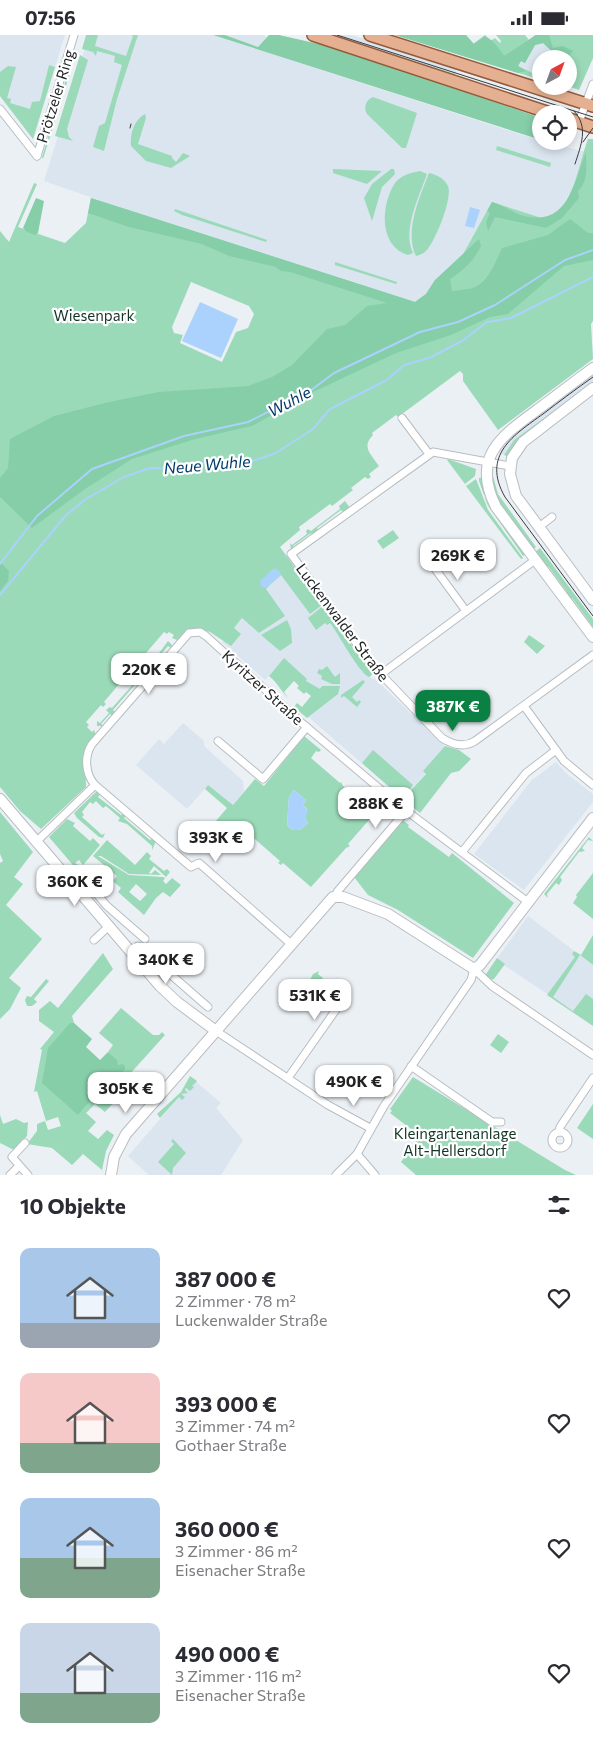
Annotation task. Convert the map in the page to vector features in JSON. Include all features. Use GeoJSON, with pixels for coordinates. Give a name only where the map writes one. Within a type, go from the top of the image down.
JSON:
{"type":"FeatureCollection","features":[{"type":"Feature","properties":{"kind":"main road"},"geometry":{"type":"LineString","coordinates":[[313,35],[532,107]]}},
{"type":"Feature","properties":{"kind":"main road"},"geometry":{"type":"LineString","coordinates":[[370,35],[589,105]]}},
{"type":"Feature","properties":{"kind":"main road"},"geometry":{"type":"LineString","coordinates":[[577,122],[593,127]]}},
{"type":"Feature","properties":{"kind":"street","name":"Prötzeler Ring"},"geometry":{"type":"LineString","coordinates":[[0,109],[37,156],[74,35]]}},
{"type":"Feature","properties":{"kind":"street"},"geometry":{"type":"LineString","coordinates":[[577,118],[589,105],[593,84]]}},
{"type":"Feature","properties":{"kind":"street"},"geometry":{"type":"LineString","coordinates":[[593,368],[502,437],[493,449],[488,464],[487,486],[491,496],[535,560],[593,637]]}},
{"type":"Feature","properties":{"kind":"street"},"geometry":{"type":"LineString","coordinates":[[592,596],[514,492],[510,467],[516,450],[527,438],[593,388]]}},
{"type":"Feature","properties":{"kind":"street"},"geometry":{"type":"LineString","coordinates":[[402,418],[429,454],[433,452],[452,454],[488,464],[510,467]]}},
{"type":"Feature","properties":{"kind":"street","name":"Luckenwalder Straße"},"geometry":{"type":"LineString","coordinates":[[429,454],[291,554],[380,675],[442,739],[459,746],[475,741],[593,655]]}},
{"type":"Feature","properties":{"kind":"street"},"geometry":{"type":"LineString","coordinates":[[539,527],[552,517]]}},
{"type":"Feature","properties":{"kind":"street"},"geometry":{"type":"LineString","coordinates":[[433,557],[433,566],[466,611]]}},
{"type":"Feature","properties":{"kind":"street"},"geometry":{"type":"LineString","coordinates":[[380,675],[535,560]]}},
{"type":"Feature","properties":{"kind":"street","name":"Kyritzer Straße"},"geometry":{"type":"LineString","coordinates":[[95,785],[88,774],[88,750],[180,642],[189,633],[195,631],[206,636],[307,727],[406,811],[528,901]]}},
{"type":"Feature","properties":{"kind":"street"},"geometry":{"type":"LineString","coordinates":[[524,706],[572,769],[593,785]]}},
{"type":"Feature","properties":{"kind":"street"},"geometry":{"type":"LineString","coordinates":[[218,741],[262,779],[307,727]]}},
{"type":"Feature","properties":{"kind":"street"},"geometry":{"type":"LineString","coordinates":[[462,852],[526,773],[556,750]]}},
{"type":"Feature","properties":{"kind":"street"},"geometry":{"type":"LineString","coordinates":[[36,842],[95,785],[191,867],[199,863],[291,944]]}},
{"type":"Feature","properties":{"kind":"street"},"geometry":{"type":"LineString","coordinates":[[0,799],[108,927],[170,995],[216,1031],[328,1105],[370,1128]]}},
{"type":"Feature","properties":{"kind":"street"},"geometry":{"type":"LineString","coordinates":[[338,896],[337,892],[406,811]]}},
{"type":"Feature","properties":{"kind":"street"},"geometry":{"type":"LineString","coordinates":[[336,1175],[357,1153],[370,1128],[471,980],[474,969],[480,965],[593,818]]}},
{"type":"Feature","properties":{"kind":"street"},"geometry":{"type":"LineString","coordinates":[[79,873],[107,906],[144,939]]}},
{"type":"Feature","properties":{"kind":"street"},"geometry":{"type":"LineString","coordinates":[[111,1175],[114,1157],[126,1134],[328,902],[338,896]]}},
{"type":"Feature","properties":{"kind":"street"},"geometry":{"type":"LineString","coordinates":[[338,896],[388,914],[474,969],[492,985],[593,1055]]}},
{"type":"Feature","properties":{"kind":"street"},"geometry":{"type":"LineString","coordinates":[[94,940],[108,927]]}},
{"type":"Feature","properties":{"kind":"street"},"geometry":{"type":"LineString","coordinates":[[138,946],[208,1007]]}},
{"type":"Feature","properties":{"kind":"street"},"geometry":{"type":"LineString","coordinates":[[288,1078],[342,1001]]}},
{"type":"Feature","properties":{"kind":"street"},"geometry":{"type":"LineString","coordinates":[[411,1066],[492,1122],[501,1121]]}},
{"type":"Feature","properties":{"kind":"street"},"geometry":{"type":"LineString","coordinates":[[559,1132],[560,1127],[593,1078]]}},
{"type":"Feature","properties":{"kind":"street"},"geometry":{"type":"LineString","coordinates":[[25,1143],[12,1157],[28,1175]]}},
{"type":"Feature","properties":{"kind":"street"},"geometry":{"type":"LineString","coordinates":[[357,1153],[375,1175]]}},
{"type":"Feature","properties":{"kind":"street"},"geometry":{"type":"LineString","coordinates":[[10,1175],[19,1166]]}},
{"type":"Feature","properties":{"kind":"shaded area"},"geometry":{"type":"Polygon","coordinates":[[[0,35],[65,35],[33,139],[0,96],[0,35]]]}},
{"type":"Feature","properties":{"kind":"shaded area"},"geometry":{"type":"Polygon","coordinates":[[[89,35],[213,35],[532,138],[532,150],[577,150],[586,152],[571,191],[559,211],[545,219],[495,203],[450,279],[435,280],[426,294],[415,302],[162,222],[44,181],[89,35]]]}},
{"type":"Feature","properties":{"kind":"shaded area"},"geometry":{"type":"Polygon","coordinates":[[[225,35],[264,35],[267,37],[258,47],[225,35]]]}},
{"type":"Feature","properties":{"kind":"shaded area"},"geometry":{"type":"Polygon","coordinates":[[[334,35],[352,35],[457,69],[455,74],[334,35]]]}},
{"type":"Feature","properties":{"kind":"shaded area"},"geometry":{"type":"Polygon","coordinates":[[[543,43],[551,50],[532,50],[535,45],[543,43]]]}},
{"type":"Feature","properties":{"kind":"shaded area"},"geometry":{"type":"Polygon","coordinates":[[[532,51],[532,73],[518,67],[521,60],[526,62],[532,51]]]}},
{"type":"Feature","properties":{"kind":"shaded area"},"geometry":{"type":"Polygon","coordinates":[[[593,375],[593,382],[514,440],[504,455],[499,453],[505,442],[514,433],[593,375]]]}},
{"type":"Feature","properties":{"kind":"shaded area"},"geometry":{"type":"Polygon","coordinates":[[[282,550],[373,674],[370,676],[372,679],[375,679],[445,746],[423,771],[426,773],[403,799],[305,714],[318,702],[281,662],[265,680],[222,642],[241,620],[282,550]]]}},
{"type":"Feature","properties":{"kind":"shaded area"},"geometry":{"type":"Polygon","coordinates":[[[183,723],[203,740],[205,747],[243,781],[244,791],[233,805],[208,785],[187,809],[136,765],[159,739],[164,744],[183,723]]]}},
{"type":"Feature","properties":{"kind":"shaded area"},"geometry":{"type":"Polygon","coordinates":[[[556,762],[567,774],[593,794],[593,802],[524,890],[474,854],[531,781],[556,762]]]}},
{"type":"Feature","properties":{"kind":"shaded area"},"geometry":{"type":"Polygon","coordinates":[[[528,916],[593,965],[593,1024],[496,960],[528,916]]]}},
{"type":"Feature","properties":{"kind":"shaded area"},"geometry":{"type":"Polygon","coordinates":[[[194,1080],[221,1103],[216,1108],[243,1140],[221,1175],[149,1175],[128,1156],[194,1080]]]}},
{"type":"Feature","properties":{"kind":"green space"},"geometry":{"type":"Polygon","coordinates":[[[86,35],[98,35],[95,46],[126,56],[133,36],[131,35],[138,35],[117,99],[104,151],[93,147],[99,126],[105,123],[122,65],[114,62],[115,56],[97,51],[96,56],[93,52],[82,49],[86,35]]]}},
{"type":"Feature","properties":{"kind":"green space"},"geometry":{"type":"Polygon","coordinates":[[[213,35],[225,35],[258,47],[269,35],[279,35],[341,49],[532,115],[532,137],[213,35]]]}},
{"type":"Feature","properties":{"kind":"green space"},"geometry":{"type":"Polygon","coordinates":[[[325,35],[334,35],[455,74],[454,77],[325,35]]]}},
{"type":"Feature","properties":{"kind":"green space"},"geometry":{"type":"Polygon","coordinates":[[[395,35],[473,44],[485,35],[490,41],[495,38],[500,43],[501,41],[496,35],[525,35],[529,40],[535,35],[593,35],[593,58],[579,90],[578,50],[551,50],[543,43],[535,45],[525,63],[521,61],[518,66],[532,73],[532,77],[395,35]]]}},
{"type":"Feature","properties":{"kind":"green space"},"geometry":{"type":"Polygon","coordinates":[[[395,35],[466,35],[474,44],[485,36],[496,45],[504,56],[536,35],[549,35],[553,48],[563,46],[571,50],[551,50],[543,43],[535,45],[525,63],[521,61],[518,66],[526,71],[518,73],[395,35]]]}},
{"type":"Feature","properties":{"kind":"green space"},"geometry":{"type":"Polygon","coordinates":[[[74,53],[76,54],[43,159],[42,157],[74,53]]]}},
{"type":"Feature","properties":{"kind":"green space"},"geometry":{"type":"Polygon","coordinates":[[[80,55],[88,60],[67,129],[69,137],[73,141],[55,136],[80,55]]]}},
{"type":"Feature","properties":{"kind":"green space"},"geometry":{"type":"Polygon","coordinates":[[[49,65],[55,67],[33,139],[0,96],[0,72],[8,66],[16,67],[7,98],[11,99],[10,103],[30,109],[32,102],[40,101],[49,65]]]}},
{"type":"Feature","properties":{"kind":"green space"},"geometry":{"type":"Polygon","coordinates":[[[373,97],[417,113],[406,148],[402,148],[367,114],[366,104],[373,97]]]}},
{"type":"Feature","properties":{"kind":"green space"},"geometry":{"type":"Polygon","coordinates":[[[145,114],[146,118],[138,144],[172,156],[176,162],[183,153],[190,156],[171,168],[146,161],[131,146],[135,123],[145,114]]]}},
{"type":"Feature","properties":{"kind":"green space","name":"Wiesenpark"},"geometry":{"type":"Polygon","coordinates":[[[588,139],[593,139],[593,321],[591,324],[593,359],[498,430],[463,381],[463,374],[460,371],[398,417],[396,415],[372,433],[373,435],[368,443],[368,451],[379,466],[369,474],[371,477],[368,479],[365,477],[351,488],[353,490],[332,506],[330,504],[299,527],[300,530],[280,547],[322,605],[310,614],[281,575],[266,589],[285,616],[259,633],[242,618],[234,628],[241,634],[231,646],[210,632],[196,628],[186,632],[177,640],[172,638],[174,635],[164,632],[146,653],[148,656],[144,655],[133,667],[136,670],[133,673],[130,671],[104,702],[106,704],[103,707],[101,705],[86,722],[89,725],[87,727],[92,732],[94,730],[96,735],[85,750],[86,787],[41,829],[20,811],[0,787],[0,231],[9,242],[34,183],[37,184],[18,227],[65,243],[86,223],[91,198],[415,302],[426,294],[435,280],[461,258],[492,202],[545,219],[555,214],[569,196],[588,139]],[[191,282],[172,327],[174,333],[183,335],[180,343],[222,362],[236,332],[248,328],[254,314],[249,306],[191,282]]]}},
{"type":"Feature","properties":{"kind":"green space"},"geometry":{"type":"Polygon","coordinates":[[[497,146],[551,163],[550,167],[496,150],[497,146]]]}},
{"type":"Feature","properties":{"kind":"green space"},"geometry":{"type":"Polygon","coordinates":[[[586,152],[585,178],[582,187],[578,191],[579,198],[562,218],[546,228],[495,217],[488,231],[486,222],[490,213],[487,211],[492,202],[520,215],[539,218],[551,215],[560,209],[573,189],[586,152]]]}},
{"type":"Feature","properties":{"kind":"green space"},"geometry":{"type":"Polygon","coordinates":[[[333,169],[382,171],[367,184],[333,173],[333,169]]]}},
{"type":"Feature","properties":{"kind":"green space"},"geometry":{"type":"Polygon","coordinates":[[[391,169],[394,169],[395,174],[382,187],[372,221],[364,198],[372,184],[391,169]]]}},
{"type":"Feature","properties":{"kind":"green space"},"geometry":{"type":"Polygon","coordinates":[[[420,171],[427,174],[410,224],[410,244],[413,253],[408,255],[398,250],[391,243],[387,234],[385,213],[390,192],[397,180],[403,176],[420,171]]]}},
{"type":"Feature","properties":{"kind":"green space"},"geometry":{"type":"Polygon","coordinates":[[[429,173],[440,177],[446,183],[449,192],[448,200],[442,220],[430,246],[425,252],[416,256],[413,246],[412,225],[429,173]]]}},
{"type":"Feature","properties":{"kind":"green space"},"geometry":{"type":"Polygon","coordinates":[[[36,198],[44,201],[38,233],[35,235],[23,228],[36,198]]]}},
{"type":"Feature","properties":{"kind":"green space"},"geometry":{"type":"Polygon","coordinates":[[[91,198],[415,302],[426,294],[435,280],[479,239],[481,246],[475,256],[450,279],[452,291],[468,289],[480,284],[490,273],[502,248],[548,235],[570,219],[588,233],[593,233],[593,260],[564,266],[508,314],[490,317],[451,335],[396,353],[311,393],[252,426],[195,439],[132,459],[85,489],[32,528],[0,497],[0,478],[8,468],[10,439],[54,416],[109,402],[159,392],[248,386],[272,377],[292,365],[327,329],[345,325],[367,306],[387,303],[290,272],[281,271],[276,267],[229,256],[202,244],[129,227],[88,213],[91,198]]]}},
{"type":"Feature","properties":{"kind":"green space"},"geometry":{"type":"Polygon","coordinates":[[[175,209],[267,240],[266,242],[182,215],[174,211],[175,209]]]}},
{"type":"Feature","properties":{"kind":"green space"},"geometry":{"type":"Polygon","coordinates":[[[335,262],[397,282],[396,284],[335,265],[335,262]]]}},
{"type":"Feature","properties":{"kind":"green space"},"geometry":{"type":"Polygon","coordinates":[[[593,382],[593,385],[509,457],[504,455],[514,440],[593,382]]]}},
{"type":"Feature","properties":{"kind":"green space"},"geometry":{"type":"Polygon","coordinates":[[[448,459],[476,469],[475,476],[465,484],[448,459]]]}},
{"type":"Feature","properties":{"kind":"green space"},"geometry":{"type":"Polygon","coordinates":[[[493,476],[498,494],[536,547],[532,550],[498,503],[489,477],[493,476]]]}},
{"type":"Feature","properties":{"kind":"green space"},"geometry":{"type":"Polygon","coordinates":[[[484,477],[488,494],[484,495],[487,502],[519,547],[522,545],[528,553],[523,556],[487,504],[479,481],[479,478],[484,477]]]}},
{"type":"Feature","properties":{"kind":"green space"},"geometry":{"type":"Polygon","coordinates":[[[476,479],[488,510],[523,558],[521,559],[466,486],[476,479]]]}},
{"type":"Feature","properties":{"kind":"green space"},"geometry":{"type":"Polygon","coordinates":[[[345,501],[350,508],[344,513],[341,510],[317,528],[319,531],[313,536],[311,533],[293,546],[294,549],[291,549],[290,543],[292,545],[307,534],[306,531],[308,529],[311,531],[340,509],[339,506],[345,501]]]}},
{"type":"Feature","properties":{"kind":"green space"},"geometry":{"type":"Polygon","coordinates":[[[393,530],[399,538],[383,549],[377,541],[393,530]]]}},
{"type":"Feature","properties":{"kind":"green space"},"geometry":{"type":"Polygon","coordinates":[[[540,548],[593,619],[593,627],[572,598],[569,600],[565,594],[567,592],[548,566],[545,568],[534,553],[540,548]]]}},
{"type":"Feature","properties":{"kind":"green space"},"geometry":{"type":"Polygon","coordinates":[[[0,562],[9,571],[8,581],[0,591],[0,562]]]}},
{"type":"Feature","properties":{"kind":"green space"},"geometry":{"type":"Polygon","coordinates":[[[323,606],[373,674],[369,677],[354,661],[330,623],[327,625],[325,623],[316,630],[308,618],[323,606]]]}},
{"type":"Feature","properties":{"kind":"green space"},"geometry":{"type":"Polygon","coordinates":[[[287,620],[291,629],[292,643],[280,651],[261,635],[287,620]]]}},
{"type":"Feature","properties":{"kind":"green space"},"geometry":{"type":"Polygon","coordinates":[[[529,635],[545,646],[537,654],[524,642],[529,635]]]}},
{"type":"Feature","properties":{"kind":"green space"},"geometry":{"type":"Polygon","coordinates":[[[168,641],[172,645],[171,648],[168,646],[155,661],[156,665],[154,663],[141,678],[143,680],[141,683],[138,681],[113,710],[115,712],[113,716],[110,714],[101,724],[104,726],[97,726],[97,721],[100,723],[109,713],[106,710],[110,707],[112,708],[136,681],[134,678],[136,676],[139,678],[152,662],[150,660],[154,660],[168,641]]]}},
{"type":"Feature","properties":{"kind":"green space"},"geometry":{"type":"Polygon","coordinates":[[[284,658],[307,679],[306,681],[320,689],[322,686],[340,686],[338,694],[307,718],[294,707],[297,703],[302,707],[311,696],[306,692],[304,694],[297,688],[299,686],[294,681],[284,692],[288,698],[269,676],[284,658]]]}},
{"type":"Feature","properties":{"kind":"green space"},"geometry":{"type":"Polygon","coordinates":[[[327,666],[335,677],[340,673],[340,684],[332,684],[321,679],[322,676],[317,673],[319,669],[322,670],[327,666]]]}},
{"type":"Feature","properties":{"kind":"green space"},"geometry":{"type":"Polygon","coordinates":[[[363,680],[365,682],[352,697],[357,702],[359,700],[361,702],[357,707],[344,696],[341,698],[341,695],[363,680]]]}},
{"type":"Feature","properties":{"kind":"green space"},"geometry":{"type":"Polygon","coordinates":[[[304,736],[321,750],[319,752],[316,751],[311,758],[375,813],[348,844],[350,846],[346,848],[311,887],[283,863],[281,865],[278,863],[280,861],[247,832],[238,842],[215,822],[227,808],[205,789],[208,785],[233,805],[255,779],[264,786],[304,736]],[[294,790],[289,797],[287,825],[292,830],[300,830],[308,823],[305,818],[307,809],[303,805],[306,800],[294,790]]]}},
{"type":"Feature","properties":{"kind":"green space"},"geometry":{"type":"Polygon","coordinates":[[[445,746],[459,750],[471,759],[459,771],[451,773],[420,813],[403,799],[426,774],[423,771],[445,746]]]}},
{"type":"Feature","properties":{"kind":"green space"},"geometry":{"type":"Polygon","coordinates":[[[373,750],[413,785],[402,798],[362,763],[373,750]]]}},
{"type":"Feature","properties":{"kind":"green space"},"geometry":{"type":"Polygon","coordinates":[[[97,791],[101,793],[98,797],[121,815],[124,813],[126,815],[124,818],[150,840],[153,838],[156,841],[152,850],[152,846],[127,824],[118,821],[120,818],[106,806],[103,808],[96,801],[93,804],[90,802],[82,812],[84,815],[82,817],[102,835],[105,833],[103,838],[99,837],[77,818],[74,813],[97,791]]]}},
{"type":"Feature","properties":{"kind":"green space"},"geometry":{"type":"Polygon","coordinates":[[[0,812],[33,852],[14,877],[23,884],[6,905],[42,939],[9,978],[21,988],[10,1009],[0,1019],[0,863],[3,861],[0,854],[0,812]]]}},
{"type":"Feature","properties":{"kind":"green space"},"geometry":{"type":"Polygon","coordinates":[[[67,819],[75,823],[73,826],[90,841],[93,838],[100,845],[83,865],[79,860],[75,863],[81,867],[78,871],[49,837],[67,819]]]}},
{"type":"Feature","properties":{"kind":"green space"},"geometry":{"type":"Polygon","coordinates":[[[401,819],[409,825],[408,827],[449,857],[452,853],[514,903],[473,958],[398,910],[368,895],[354,877],[401,819]]]}},
{"type":"Feature","properties":{"kind":"green space"},"geometry":{"type":"Polygon","coordinates":[[[589,837],[593,841],[588,840],[582,848],[585,851],[579,852],[560,877],[562,880],[559,885],[556,883],[547,894],[548,898],[544,894],[589,837]]]}},
{"type":"Feature","properties":{"kind":"green space"},"geometry":{"type":"Polygon","coordinates":[[[107,840],[135,865],[147,852],[151,856],[149,859],[164,871],[167,869],[170,872],[166,877],[154,866],[149,873],[151,874],[155,870],[161,875],[129,874],[101,856],[98,856],[129,875],[163,877],[165,878],[163,881],[166,884],[172,878],[181,885],[170,897],[163,892],[156,898],[144,915],[118,892],[121,888],[113,881],[117,876],[93,856],[107,840]],[[136,884],[129,892],[140,901],[147,894],[136,884]]]}},
{"type":"Feature","properties":{"kind":"green space"},"geometry":{"type":"Polygon","coordinates":[[[593,873],[593,919],[573,903],[577,897],[576,895],[593,873]]]}},
{"type":"Feature","properties":{"kind":"green space"},"geometry":{"type":"Polygon","coordinates":[[[593,935],[593,965],[580,955],[553,997],[573,1011],[586,994],[593,999],[593,1026],[547,995],[575,957],[572,954],[574,951],[581,955],[593,935]]]}},
{"type":"Feature","properties":{"kind":"green space"},"geometry":{"type":"Polygon","coordinates":[[[103,953],[113,969],[72,1016],[74,1023],[70,1023],[94,1096],[98,1099],[118,1066],[116,1060],[108,1052],[113,1045],[99,1033],[121,1008],[153,1035],[159,1035],[162,1032],[165,1035],[110,1096],[115,1101],[105,1112],[95,1104],[86,1113],[96,1122],[88,1131],[98,1139],[107,1130],[114,1135],[106,1151],[102,1170],[83,1154],[72,1165],[52,1148],[27,1144],[37,1131],[37,1124],[45,1121],[48,1130],[61,1126],[58,1117],[46,1121],[37,1091],[34,1092],[42,1050],[40,1049],[54,1032],[39,1021],[39,1010],[50,1001],[58,1008],[103,953]]]}},
{"type":"Feature","properties":{"kind":"green space"},"geometry":{"type":"Polygon","coordinates":[[[497,958],[505,964],[494,979],[490,980],[484,977],[497,958]]]}},
{"type":"Feature","properties":{"kind":"green space"},"geometry":{"type":"Polygon","coordinates":[[[319,971],[318,974],[323,978],[313,989],[306,986],[305,979],[310,980],[313,974],[319,971]]]}},
{"type":"Feature","properties":{"kind":"green space"},"geometry":{"type":"Polygon","coordinates":[[[46,979],[49,981],[34,999],[37,1002],[32,1006],[27,1006],[25,1000],[27,996],[31,997],[46,979]]]}},
{"type":"Feature","properties":{"kind":"green space"},"geometry":{"type":"Polygon","coordinates":[[[70,1023],[74,1023],[92,1039],[86,1047],[100,1060],[108,1052],[117,1060],[118,1065],[123,1064],[125,1066],[125,1069],[98,1099],[94,1096],[78,1115],[42,1083],[48,1048],[70,1023]]]}},
{"type":"Feature","properties":{"kind":"green space"},"geometry":{"type":"Polygon","coordinates":[[[498,1034],[509,1042],[501,1053],[490,1045],[498,1034]]]}},
{"type":"Feature","properties":{"kind":"green space"},"geometry":{"type":"Polygon","coordinates":[[[190,1076],[197,1081],[192,1086],[194,1087],[190,1091],[186,1088],[185,1090],[188,1093],[181,1094],[185,1097],[182,1100],[179,1097],[160,1118],[157,1114],[181,1092],[190,1076]]]}},
{"type":"Feature","properties":{"kind":"green space","name":"Kleingartenanlage Alt-Hellersdorf"},"geometry":{"type":"Polygon","coordinates":[[[413,1077],[576,1175],[416,1175],[401,1162],[420,1136],[390,1113],[392,1111],[390,1109],[413,1077]]]}},
{"type":"Feature","properties":{"kind":"green space"},"geometry":{"type":"Polygon","coordinates":[[[593,1104],[593,1139],[577,1128],[593,1104]]]}},
{"type":"Feature","properties":{"kind":"green space"},"geometry":{"type":"Polygon","coordinates":[[[0,1115],[3,1124],[16,1119],[24,1123],[28,1122],[27,1136],[14,1150],[0,1143],[0,1115]]]}},
{"type":"Feature","properties":{"kind":"green space"},"geometry":{"type":"Polygon","coordinates":[[[173,1139],[186,1153],[173,1168],[172,1175],[158,1162],[174,1144],[171,1141],[173,1139]]]}},
{"type":"Feature","properties":{"kind":"water"},"geometry":{"type":"Polygon","coordinates":[[[470,207],[480,210],[474,228],[465,226],[470,207]]]}},
{"type":"Feature","properties":{"kind":"water"},"geometry":{"type":"Polygon","coordinates":[[[200,302],[238,319],[221,358],[182,341],[200,302]]]}},
{"type":"Feature","properties":{"kind":"water"},"geometry":{"type":"Polygon","coordinates":[[[274,568],[281,573],[280,576],[266,588],[261,587],[260,581],[274,568]]]}},
{"type":"Feature","properties":{"kind":"water"},"geometry":{"type":"Polygon","coordinates":[[[294,790],[306,800],[303,805],[308,811],[305,818],[308,823],[300,830],[292,830],[287,825],[289,797],[294,790]]]}},
{"type":"Feature","properties":{"kind":"waterway","name":"Wuhle"},"geometry":{"type":"LineString","coordinates":[[0,564],[37,516],[92,469],[184,436],[248,422],[310,391],[334,373],[420,332],[458,322],[495,305],[565,260],[593,250]]}},
{"type":"Feature","properties":{"kind":"waterway","name":"Neue Wuhle"},"geometry":{"type":"LineString","coordinates":[[0,595],[66,515],[86,499],[124,477],[150,468],[180,469],[208,461],[250,462],[276,453],[313,429],[330,409],[387,380],[404,365],[429,358],[462,341],[487,322],[511,318],[593,277]]}},
{"type":"Feature","properties":{"kind":"tram line"},"geometry":{"type":"LineString","coordinates":[[337,35],[593,117]]}},
{"type":"Feature","properties":{"kind":"tram line"},"geometry":{"type":"LineString","coordinates":[[575,164],[582,136],[581,123],[577,115]]}},
{"type":"Feature","properties":{"kind":"tram line"},"geometry":{"type":"LineString","coordinates":[[130,128],[131,124]]}},
{"type":"Feature","properties":{"kind":"tram line"},"geometry":{"type":"LineString","coordinates":[[583,142],[593,128]]}},
{"type":"Feature","properties":{"kind":"tram line"},"geometry":{"type":"LineString","coordinates":[[593,377],[512,438],[499,458],[497,469],[499,482],[505,497],[593,616]]}}]}
